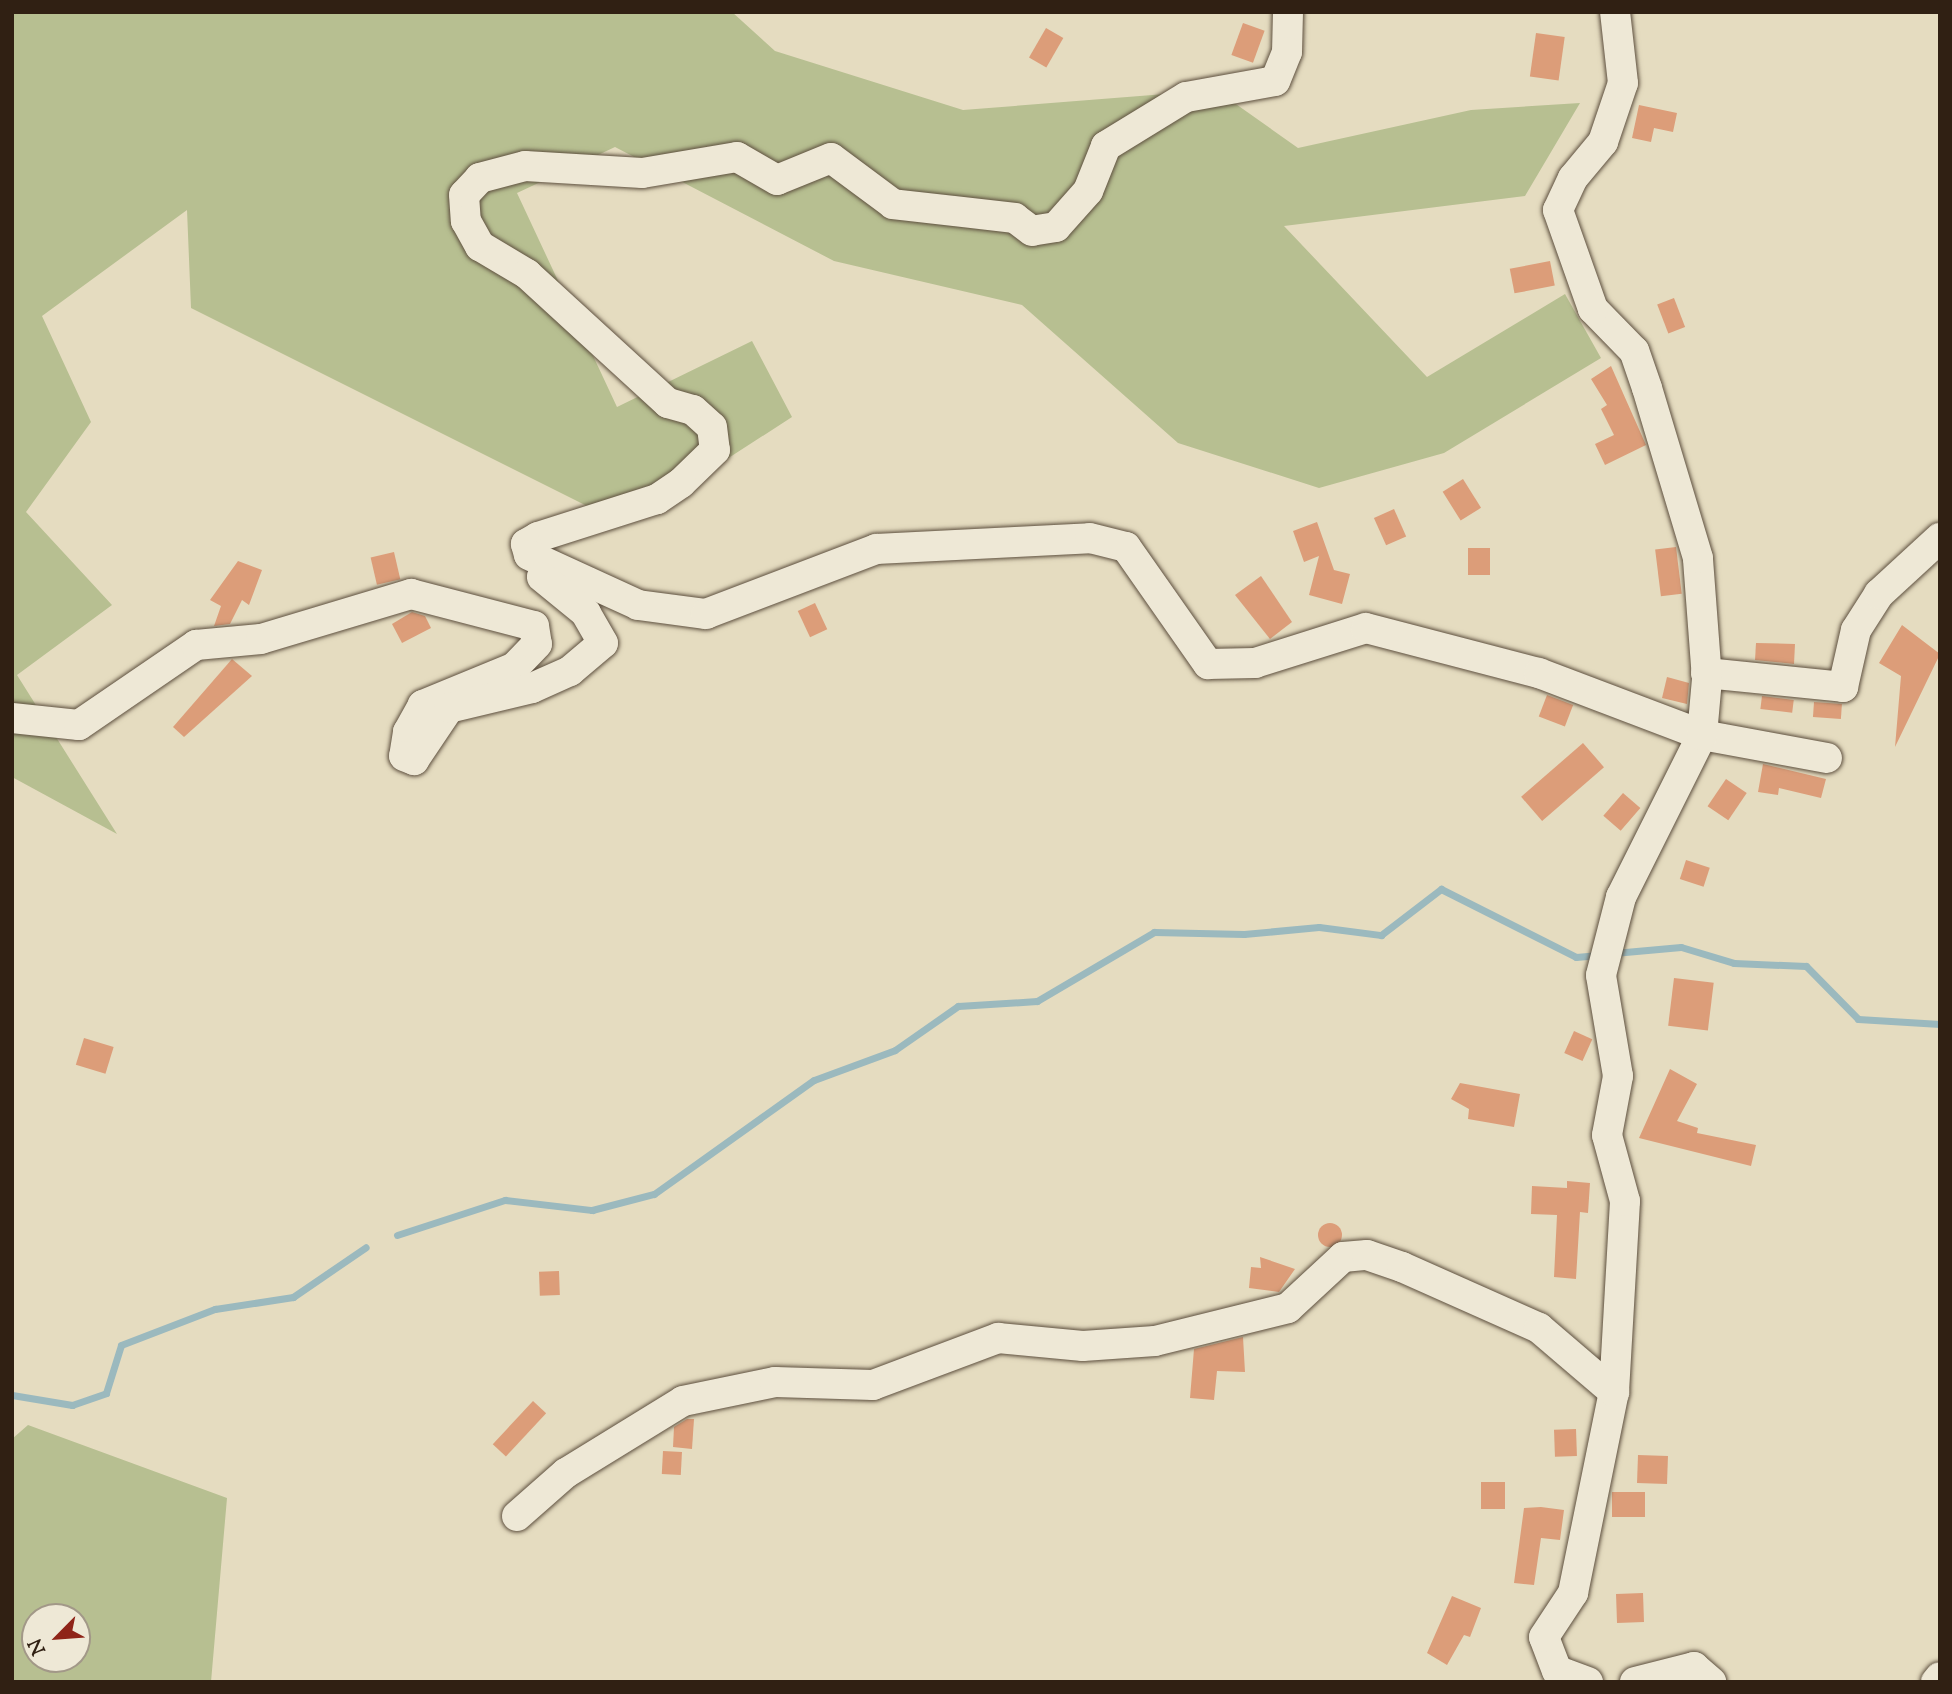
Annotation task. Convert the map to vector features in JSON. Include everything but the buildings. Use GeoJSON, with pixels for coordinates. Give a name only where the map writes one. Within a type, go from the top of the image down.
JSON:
{"type":"FeatureCollection","features":[{"type":"Feature","properties":{"kind":"street"},"geometry":{"type":"LineString","coordinates":[[1288,12],[1287,52],[1275,81],[1186,97],[1106,146],[1088,191],[1056,228],[1032,230],[1015,218],[893,204],[831,159],[777,180],[737,157],[642,173],[525,166],[480,178],[464,195],[466,221],[480,246],[527,274],[668,403],[693,410],[712,427],[715,450],[707,465],[657,499],[526,544],[529,555],[638,605],[706,614],[876,549],[1090,538],[1126,547],[1208,664],[1255,663],[1366,628],[1539,673],[1702,735],[1827,758]]}},
{"type":"Feature","properties":{"kind":"street"},"geometry":{"type":"LineString","coordinates":[[1587,1682],[1557,1671],[1544,1637],[1573,1593],[1614,1392],[1625,1201],[1607,1135],[1618,1076],[1601,975],[1606,937],[1702,735],[1706,673],[1698,558],[1647,388],[1633,351],[1593,309],[1559,219],[1573,178],[1603,142],[1623,82],[1615,12]]}},
{"type":"Feature","properties":{"kind":"street"},"geometry":{"type":"LineString","coordinates":[[1706,673],[1843,687],[1856,630],[1879,594],[1940,538]]}},
{"type":"Feature","properties":{"kind":"street"},"geometry":{"type":"LineString","coordinates":[[12,718],[79,725],[196,645],[261,639],[411,594],[534,626],[537,644],[515,667],[423,705],[408,732],[404,756],[414,760],[449,708],[532,688],[570,671],[603,643],[586,613],[542,578],[541,560]]}},
{"type":"Feature","properties":{"kind":"street"},"geometry":{"type":"LineString","coordinates":[[517,1516],[566,1473],[683,1401],[775,1382],[873,1385],[953,1350],[998,1338],[1083,1346],[1155,1341],[1288,1308],[1343,1257],[1367,1255],[1402,1267],[1539,1328],[1614,1392]]}},
{"type":"Feature","properties":{"kind":"street"},"geometry":{"type":"LineString","coordinates":[[1635,1682],[1694,1667],[1711,1682]]}},
{"type":"Feature","properties":{"kind":"street"},"geometry":{"type":"LineString","coordinates":[[1936,1682],[1940,1678]]}},
{"type":"Feature","properties":{"kind":"green space"},"geometry":{"type":"Polygon","coordinates":[[[12,12],[732,12],[775,51],[963,110],[1216,90],[1298,148],[1471,110],[1580,103],[1525,196],[1284,226],[1427,377],[1565,294],[1601,358],[1444,453],[1319,488],[1178,443],[1022,305],[834,261],[615,147],[517,193],[617,407],[752,341],[792,417],[625,525],[191,308],[187,210],[42,316],[91,422],[26,512],[112,605],[17,675],[117,834],[12,777],[12,12]]]}},
{"type":"Feature","properties":{"kind":"green space"},"geometry":{"type":"Polygon","coordinates":[[[28,1425],[227,1498],[211,1682],[12,1682],[12,1439],[28,1425]]]}},
{"type":"Feature","properties":{"kind":"waterway"},"geometry":{"type":"LineString","coordinates":[[397,1235],[505,1200],[592,1210],[654,1194],[814,1080],[895,1050],[958,1006],[1037,1001],[1154,932],[1244,934],[1319,927],[1381,935],[1441,889],[1576,957],[1599,955]]}},
{"type":"Feature","properties":{"kind":"waterway"},"geometry":{"type":"LineString","coordinates":[[1614,953],[1681,947],[1734,963],[1806,966],[1858,1019],[1940,1024]]}},
{"type":"Feature","properties":{"kind":"waterway"},"geometry":{"type":"LineString","coordinates":[[12,1395],[72,1405],[106,1393],[121,1345],[215,1309],[293,1297],[366,1247]]}}]}
